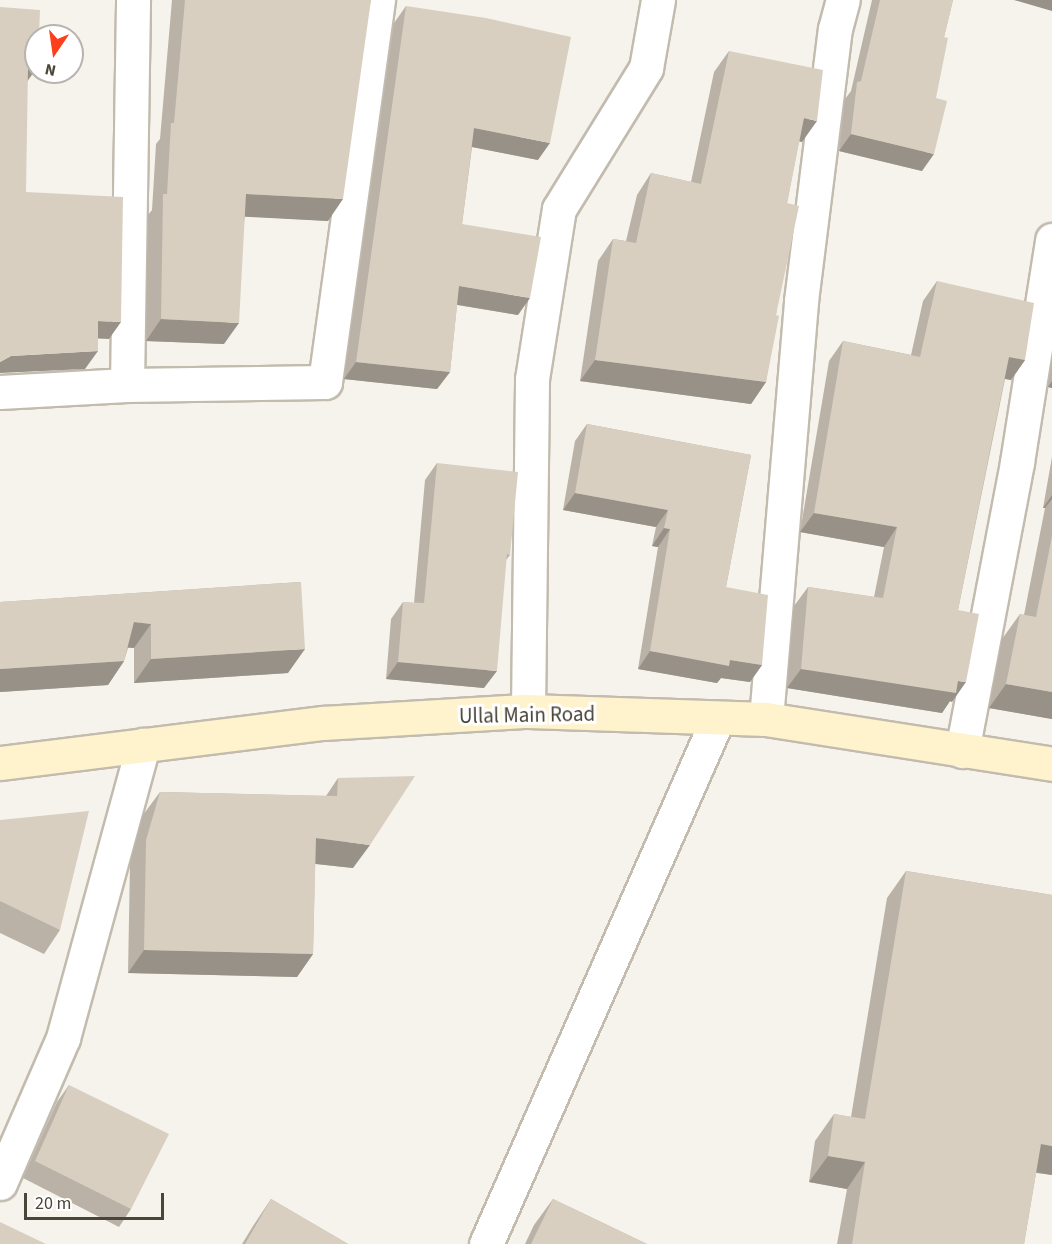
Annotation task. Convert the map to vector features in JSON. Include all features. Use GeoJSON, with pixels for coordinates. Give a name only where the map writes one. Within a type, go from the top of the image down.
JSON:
{"type":"FeatureCollection","features":[{"type":"Feature","properties":{"kind":"main road","name":"Ullal Main Road"},"geometry":{"type":"LineString","coordinates":[[0,763],[323,723],[528,711],[766,719],[962,752],[1052,764]]}},
{"type":"Feature","properties":{"kind":"street"},"geometry":{"type":"LineString","coordinates":[[127,385],[133,0]]}},
{"type":"Feature","properties":{"kind":"street"},"geometry":{"type":"LineString","coordinates":[[0,392],[127,385],[325,382],[378,0]]}},
{"type":"Feature","properties":{"kind":"street"},"geometry":{"type":"LineString","coordinates":[[528,711],[532,379],[559,210],[646,68],[658,0]]}},
{"type":"Feature","properties":{"kind":"street"},"geometry":{"type":"LineString","coordinates":[[766,719],[801,301],[834,29],[843,0]]}},
{"type":"Feature","properties":{"kind":"street"},"geometry":{"type":"LineString","coordinates":[[962,752],[1017,462],[1052,240]]}},
{"type":"Feature","properties":{"kind":"street"},"geometry":{"type":"LineString","coordinates":[[486,1244],[718,718]]}},
{"type":"Feature","properties":{"kind":"street"},"geometry":{"type":"LineString","coordinates":[[0,1184],[63,1038],[143,745]]}},
{"type":"Feature","properties":{"kind":"building"},"geometry":{"type":"Polygon","coordinates":[[[185,0],[371,0],[343,199],[246,194],[239,323],[161,319],[163,194],[167,194],[171,123],[174,123],[185,0]]]}},
{"type":"Feature","properties":{"kind":"building"},"geometry":{"type":"Polygon","coordinates":[[[880,0],[953,0],[944,37],[948,38],[936,98],[947,101],[934,154],[851,134],[857,82],[861,81],[880,0]]]}},
{"type":"Feature","properties":{"kind":"building"},"geometry":{"type":"Polygon","coordinates":[[[406,6],[486,18],[571,37],[550,143],[474,128],[462,224],[541,237],[530,298],[459,286],[450,372],[356,362],[406,6]]]}},
{"type":"Feature","properties":{"kind":"building"},"geometry":{"type":"Polygon","coordinates":[[[0,7],[40,10],[39,24],[24,24],[24,84],[28,84],[26,192],[123,197],[121,322],[98,321],[98,351],[11,356],[0,362],[0,7]]]}},
{"type":"Feature","properties":{"kind":"building"},"geometry":{"type":"Polygon","coordinates":[[[729,51],[823,70],[817,121],[804,118],[787,203],[799,206],[776,315],[779,316],[766,382],[595,360],[613,239],[636,243],[651,173],[701,184],[729,51]]]}},
{"type":"Feature","properties":{"kind":"building"},"geometry":{"type":"Polygon","coordinates":[[[937,281],[1034,303],[1025,360],[1009,357],[958,610],[979,614],[966,682],[958,681],[956,693],[801,669],[808,587],[883,598],[897,527],[814,513],[843,341],[920,357],[937,281]]]}},
{"type":"Feature","properties":{"kind":"building"},"geometry":{"type":"Polygon","coordinates":[[[587,424],[751,455],[726,587],[768,595],[762,665],[730,660],[729,666],[650,651],[670,529],[664,528],[668,510],[575,493],[587,424]]]}},
{"type":"Feature","properties":{"kind":"building"},"geometry":{"type":"Polygon","coordinates":[[[437,463],[518,472],[510,555],[507,554],[497,671],[398,662],[403,602],[424,603],[437,463]]]}},
{"type":"Feature","properties":{"kind":"building"},"geometry":{"type":"Polygon","coordinates":[[[1052,536],[1052,692],[1006,684],[1020,614],[1036,617],[1052,536]]]}},
{"type":"Feature","properties":{"kind":"building"},"geometry":{"type":"Polygon","coordinates":[[[301,582],[305,649],[151,659],[151,624],[134,622],[124,661],[0,669],[0,602],[301,582]]]}},
{"type":"Feature","properties":{"kind":"building"},"geometry":{"type":"Polygon","coordinates":[[[415,776],[370,845],[316,838],[313,954],[144,950],[146,840],[160,792],[337,796],[338,778],[415,776]]]}},
{"type":"Feature","properties":{"kind":"building"},"geometry":{"type":"Polygon","coordinates":[[[89,811],[60,930],[0,901],[0,820],[89,811]]]}},
{"type":"Feature","properties":{"kind":"building"},"geometry":{"type":"Polygon","coordinates":[[[906,871],[1052,895],[1052,1146],[1041,1144],[1024,1244],[852,1244],[865,1162],[828,1156],[834,1114],[865,1119],[906,871]]]}},
{"type":"Feature","properties":{"kind":"building"},"geometry":{"type":"Polygon","coordinates":[[[69,1085],[169,1134],[131,1209],[35,1161],[69,1085]]]}},
{"type":"Feature","properties":{"kind":"building"},"geometry":{"type":"Polygon","coordinates":[[[271,1199],[348,1244],[245,1244],[271,1199]]]}},
{"type":"Feature","properties":{"kind":"building"},"geometry":{"type":"Polygon","coordinates":[[[553,1199],[647,1244],[531,1244],[553,1199]]]}},
{"type":"Feature","properties":{"kind":"building"},"geometry":{"type":"Polygon","coordinates":[[[0,1222],[46,1244],[0,1244],[0,1222]]]}}]}
